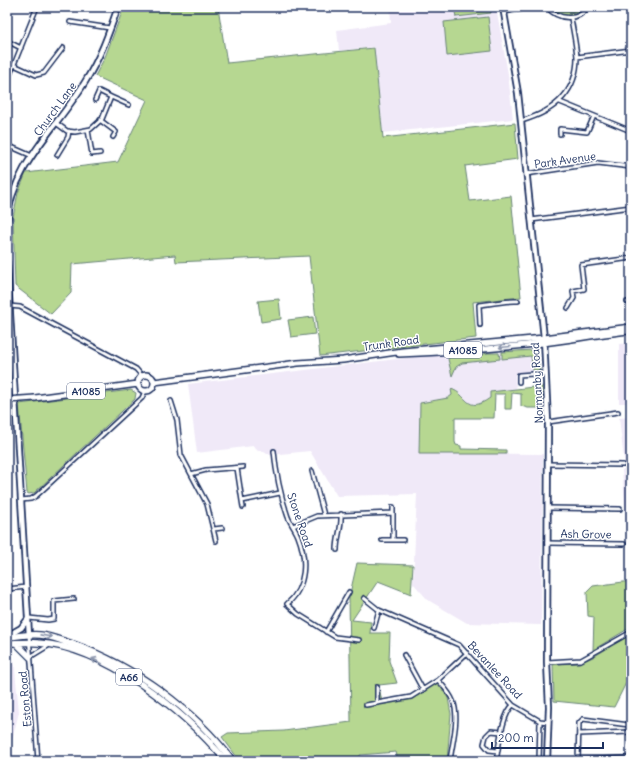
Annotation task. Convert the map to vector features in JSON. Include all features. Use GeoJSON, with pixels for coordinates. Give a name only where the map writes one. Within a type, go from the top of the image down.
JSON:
{"type":"FeatureCollection","features":[{"type":"Feature","properties":{"kind":"highway","name":"A66"},"geometry":{"type":"LineString","coordinates":[[7,637],[29,635],[53,638],[92,652],[134,674],[169,698],[197,721],[233,761]]}},
{"type":"Feature","properties":{"kind":"highway","name":"A66"},"geometry":{"type":"LineString","coordinates":[[7,643],[50,645],[74,651],[113,668],[150,691],[189,722],[226,761]]}},
{"type":"Feature","properties":{"kind":"highway"},"geometry":{"type":"LineString","coordinates":[[16,643],[30,657]]}},
{"type":"Feature","properties":{"kind":"main road","name":"Trunk Road"},"geometry":{"type":"LineString","coordinates":[[154,382],[292,364],[382,355],[403,351],[544,341],[631,327]]}},
{"type":"Feature","properties":{"kind":"main road","name":"A1085"},"geometry":{"type":"LineString","coordinates":[[544,341],[610,332],[631,331]]}},
{"type":"Feature","properties":{"kind":"main road"},"geometry":{"type":"LineString","coordinates":[[142,376],[150,376],[154,382],[152,388],[145,391],[140,388],[138,384],[139,379],[142,376]]}},
{"type":"Feature","properties":{"kind":"main road","name":"A1085"},"geometry":{"type":"LineString","coordinates":[[7,400],[35,398],[138,384]]}},
{"type":"Feature","properties":{"kind":"street"},"geometry":{"type":"LineString","coordinates":[[7,80],[37,7]]}},
{"type":"Feature","properties":{"kind":"street","name":"Church Lane"},"geometry":{"type":"LineString","coordinates":[[7,222],[9,206],[18,180],[32,156],[85,83],[98,60],[118,7]]}},
{"type":"Feature","properties":{"kind":"street"},"geometry":{"type":"LineString","coordinates":[[503,9],[535,7]]}},
{"type":"Feature","properties":{"kind":"street"},"geometry":{"type":"LineString","coordinates":[[547,7],[557,15],[571,18],[580,14],[588,7]]}},
{"type":"Feature","properties":{"kind":"street","name":"Normanby Road"},"geometry":{"type":"LineString","coordinates":[[503,9],[514,65],[521,121],[546,373],[548,422],[547,761]]}},
{"type":"Feature","properties":{"kind":"street"},"geometry":{"type":"LineString","coordinates":[[521,121],[538,116],[560,102],[572,80],[577,57],[571,18]]}},
{"type":"Feature","properties":{"kind":"street"},"geometry":{"type":"LineString","coordinates":[[70,22],[110,28]]}},
{"type":"Feature","properties":{"kind":"street"},"geometry":{"type":"LineString","coordinates":[[7,41],[21,48]]}},
{"type":"Feature","properties":{"kind":"street"},"geometry":{"type":"LineString","coordinates":[[14,65],[36,74],[44,73],[63,48]]}},
{"type":"Feature","properties":{"kind":"street"},"geometry":{"type":"LineString","coordinates":[[577,57],[631,50]]}},
{"type":"Feature","properties":{"kind":"street"},"geometry":{"type":"LineString","coordinates":[[95,100],[99,91],[129,105]]}},
{"type":"Feature","properties":{"kind":"street"},"geometry":{"type":"LineString","coordinates":[[56,123],[69,131],[91,129],[100,120],[111,97]]}},
{"type":"Feature","properties":{"kind":"street"},"geometry":{"type":"LineString","coordinates":[[560,102],[631,132]]}},
{"type":"Feature","properties":{"kind":"street"},"geometry":{"type":"LineString","coordinates":[[560,134],[560,129],[587,132],[594,116]]}},
{"type":"Feature","properties":{"kind":"street"},"geometry":{"type":"LineString","coordinates":[[100,120],[116,132],[113,137]]}},
{"type":"Feature","properties":{"kind":"street"},"geometry":{"type":"LineString","coordinates":[[88,130],[92,154],[100,153]]}},
{"type":"Feature","properties":{"kind":"street"},"geometry":{"type":"LineString","coordinates":[[57,155],[68,137],[69,131]]}},
{"type":"Feature","properties":{"kind":"street"},"geometry":{"type":"LineString","coordinates":[[7,145],[32,156]]}},
{"type":"Feature","properties":{"kind":"street","name":"Park Avenue"},"geometry":{"type":"LineString","coordinates":[[526,174],[598,163],[631,167]]}},
{"type":"Feature","properties":{"kind":"street"},"geometry":{"type":"LineString","coordinates":[[531,220],[631,207]]}},
{"type":"Feature","properties":{"kind":"street"},"geometry":{"type":"LineString","coordinates":[[568,308],[574,298],[573,291],[584,289],[581,265],[631,258]]}},
{"type":"Feature","properties":{"kind":"street"},"geometry":{"type":"LineString","coordinates":[[7,263],[29,635]]}},
{"type":"Feature","properties":{"kind":"street"},"geometry":{"type":"LineString","coordinates":[[480,325],[478,305],[503,303],[510,300],[518,301]]}},
{"type":"Feature","properties":{"kind":"street"},"geometry":{"type":"LineString","coordinates":[[9,306],[20,307],[136,369],[142,376]]}},
{"type":"Feature","properties":{"kind":"street"},"geometry":{"type":"LineString","coordinates":[[519,382],[519,375],[546,373]]}},
{"type":"Feature","properties":{"kind":"street"},"geometry":{"type":"LineString","coordinates":[[21,500],[30,500],[36,496],[142,398],[145,391]]}},
{"type":"Feature","properties":{"kind":"street"},"geometry":{"type":"LineString","coordinates":[[171,401],[177,420],[182,455],[207,504],[216,541]]}},
{"type":"Feature","properties":{"kind":"street"},"geometry":{"type":"LineString","coordinates":[[548,422],[618,412]]}},
{"type":"Feature","properties":{"kind":"street","name":"Stone Road"},"geometry":{"type":"LineString","coordinates":[[274,451],[280,493],[288,517],[300,543],[304,570],[301,587],[287,604],[298,614],[326,632]]}},
{"type":"Feature","properties":{"kind":"street"},"geometry":{"type":"LineString","coordinates":[[548,464],[624,465]]}},
{"type":"Feature","properties":{"kind":"street"},"geometry":{"type":"LineString","coordinates":[[191,474],[196,472],[243,467]]}},
{"type":"Feature","properties":{"kind":"street"},"geometry":{"type":"LineString","coordinates":[[237,468],[243,507]]}},
{"type":"Feature","properties":{"kind":"street"},"geometry":{"type":"LineString","coordinates":[[312,471],[324,515]]}},
{"type":"Feature","properties":{"kind":"street"},"geometry":{"type":"LineString","coordinates":[[242,501],[280,493]]}},
{"type":"Feature","properties":{"kind":"street"},"geometry":{"type":"LineString","coordinates":[[393,507],[394,540]]}},
{"type":"Feature","properties":{"kind":"street"},"geometry":{"type":"LineString","coordinates":[[548,508],[620,509]]}},
{"type":"Feature","properties":{"kind":"street"},"geometry":{"type":"LineString","coordinates":[[293,526],[317,516],[324,515],[393,513]]}},
{"type":"Feature","properties":{"kind":"street"},"geometry":{"type":"LineString","coordinates":[[337,550],[338,537],[342,530],[341,514]]}},
{"type":"Feature","properties":{"kind":"street"},"geometry":{"type":"LineString","coordinates":[[214,529],[222,528]]}},
{"type":"Feature","properties":{"kind":"street"},"geometry":{"type":"LineString","coordinates":[[382,540],[403,540]]}},
{"type":"Feature","properties":{"kind":"street","name":"Ash Grove"},"geometry":{"type":"LineString","coordinates":[[547,543],[624,544]]}},
{"type":"Feature","properties":{"kind":"street"},"geometry":{"type":"LineString","coordinates":[[7,589],[27,586]]}},
{"type":"Feature","properties":{"kind":"street"},"geometry":{"type":"LineString","coordinates":[[349,592],[326,632],[335,637],[358,640]]}},
{"type":"Feature","properties":{"kind":"street","name":"Bevanlee Road"},"geometry":{"type":"LineString","coordinates":[[364,598],[379,610],[459,644],[513,705],[540,721],[548,722]]}},
{"type":"Feature","properties":{"kind":"street"},"geometry":{"type":"LineString","coordinates":[[29,618],[48,620],[54,619],[54,601],[74,599]]}},
{"type":"Feature","properties":{"kind":"street"},"geometry":{"type":"LineString","coordinates":[[374,628],[379,610]]}},
{"type":"Feature","properties":{"kind":"street"},"geometry":{"type":"LineString","coordinates":[[7,637],[21,628],[29,618]]}},
{"type":"Feature","properties":{"kind":"street"},"geometry":{"type":"LineString","coordinates":[[547,662],[581,660],[631,632]]}},
{"type":"Feature","properties":{"kind":"street","name":"Eston Road"},"geometry":{"type":"LineString","coordinates":[[29,635],[38,761]]}},
{"type":"Feature","properties":{"kind":"street"},"geometry":{"type":"LineString","coordinates":[[30,657],[50,645]]}},
{"type":"Feature","properties":{"kind":"street"},"geometry":{"type":"LineString","coordinates":[[366,705],[411,697],[438,680],[467,653]]}},
{"type":"Feature","properties":{"kind":"street"},"geometry":{"type":"LineString","coordinates":[[404,654],[423,690]]}},
{"type":"Feature","properties":{"kind":"street"},"geometry":{"type":"LineString","coordinates":[[438,680],[450,696],[455,708],[456,718],[450,761]]}},
{"type":"Feature","properties":{"kind":"street"},"geometry":{"type":"LineString","coordinates":[[377,687],[377,703]]}},
{"type":"Feature","properties":{"kind":"street"},"geometry":{"type":"LineString","coordinates":[[631,704],[629,709],[631,743]]}},
{"type":"Feature","properties":{"kind":"street"},"geometry":{"type":"LineString","coordinates":[[496,761],[502,732],[510,708],[513,705]]}},
{"type":"Feature","properties":{"kind":"street"},"geometry":{"type":"LineString","coordinates":[[578,760],[579,723],[583,719],[629,725]]}},
{"type":"Feature","properties":{"kind":"street"},"geometry":{"type":"LineString","coordinates":[[539,761],[540,721]]}},
{"type":"Feature","properties":{"kind":"street"},"geometry":{"type":"LineString","coordinates":[[498,751],[489,750],[484,744],[486,736],[491,731],[502,732]]}},
{"type":"Feature","properties":{"kind":"street"},"geometry":{"type":"LineString","coordinates":[[579,734],[630,732]]}},
{"type":"Feature","properties":{"kind":"street"},"geometry":{"type":"LineString","coordinates":[[547,761],[631,758]]}},
{"type":"Feature","properties":{"kind":"shaded area"},"geometry":{"type":"Polygon","coordinates":[[[390,7],[496,7],[508,74],[513,119],[383,133],[374,47],[339,51],[337,30],[391,23],[390,7]]]}},
{"type":"Feature","properties":{"kind":"shaded area"},"geometry":{"type":"Polygon","coordinates":[[[631,343],[631,400],[626,400],[626,403],[619,403],[619,344],[631,343]]]}},
{"type":"Feature","properties":{"kind":"shaded area"},"geometry":{"type":"Polygon","coordinates":[[[531,349],[536,352],[541,372],[515,374],[516,389],[491,392],[490,398],[481,404],[470,404],[451,390],[452,395],[448,399],[420,403],[419,453],[543,454],[541,625],[467,623],[428,600],[413,583],[417,494],[337,496],[310,451],[270,455],[264,451],[258,451],[253,446],[197,453],[188,384],[439,354],[471,357],[531,349]]]}},
{"type":"Feature","properties":{"kind":"shaded area"},"geometry":{"type":"Polygon","coordinates":[[[631,417],[631,527],[627,527],[622,470],[625,468],[619,418],[631,417]]]}},
{"type":"Feature","properties":{"kind":"shaded area"},"geometry":{"type":"Polygon","coordinates":[[[7,656],[14,660],[19,712],[7,760],[7,656]]]}},
{"type":"Feature","properties":{"kind":"green space"},"geometry":{"type":"Polygon","coordinates":[[[124,7],[218,7],[227,63],[374,48],[383,138],[515,123],[518,159],[465,166],[470,201],[511,196],[521,297],[473,302],[476,338],[320,356],[309,256],[176,262],[175,255],[72,264],[71,293],[51,314],[15,286],[13,217],[18,193],[26,173],[118,162],[147,100],[95,76],[105,57],[124,7]]]}},
{"type":"Feature","properties":{"kind":"green space"},"geometry":{"type":"Polygon","coordinates":[[[454,7],[490,7],[491,13],[456,17],[454,7]]]}},
{"type":"Feature","properties":{"kind":"green space"},"geometry":{"type":"Polygon","coordinates":[[[550,7],[586,7],[573,15],[563,15],[554,11],[550,7]]]}},
{"type":"Feature","properties":{"kind":"green space"},"geometry":{"type":"Polygon","coordinates":[[[488,17],[492,51],[447,56],[444,22],[488,17]]]}},
{"type":"Feature","properties":{"kind":"green space"},"geometry":{"type":"Polygon","coordinates":[[[279,299],[281,319],[261,322],[258,301],[279,299]]]}},
{"type":"Feature","properties":{"kind":"green space"},"geometry":{"type":"Polygon","coordinates":[[[313,317],[315,334],[291,337],[288,320],[313,317]]]}},
{"type":"Feature","properties":{"kind":"green space"},"geometry":{"type":"Polygon","coordinates":[[[533,350],[536,352],[540,370],[533,370],[531,356],[502,359],[502,352],[533,350]]]}},
{"type":"Feature","properties":{"kind":"green space"},"geometry":{"type":"Polygon","coordinates":[[[488,353],[499,353],[500,359],[462,363],[456,367],[452,376],[448,359],[450,356],[471,357],[488,353]]]}},
{"type":"Feature","properties":{"kind":"green space"},"geometry":{"type":"Polygon","coordinates":[[[542,386],[543,408],[528,408],[521,406],[521,394],[512,393],[511,409],[505,409],[505,394],[495,394],[494,418],[455,418],[455,442],[456,445],[461,446],[461,449],[506,450],[506,454],[419,454],[420,403],[448,398],[452,395],[451,389],[461,395],[468,402],[476,404],[482,403],[490,398],[490,392],[542,386]]]}},
{"type":"Feature","properties":{"kind":"green space"},"geometry":{"type":"Polygon","coordinates":[[[131,390],[136,393],[135,399],[34,493],[27,493],[19,404],[131,390]]]}},
{"type":"Feature","properties":{"kind":"green space"},"geometry":{"type":"Polygon","coordinates":[[[357,563],[413,565],[411,594],[378,581],[352,620],[371,622],[370,633],[390,633],[389,661],[397,683],[379,685],[382,703],[412,697],[437,681],[448,698],[451,714],[447,761],[398,761],[396,752],[360,755],[360,761],[240,761],[222,737],[228,733],[284,731],[351,722],[349,598],[357,563]]]}},
{"type":"Feature","properties":{"kind":"green space"},"geometry":{"type":"Polygon","coordinates":[[[631,581],[631,627],[593,650],[594,617],[588,616],[587,592],[593,586],[631,581]]]}},
{"type":"Feature","properties":{"kind":"green space"},"geometry":{"type":"Polygon","coordinates":[[[631,634],[631,673],[614,707],[554,701],[553,664],[579,663],[593,657],[631,634]]]}}]}
